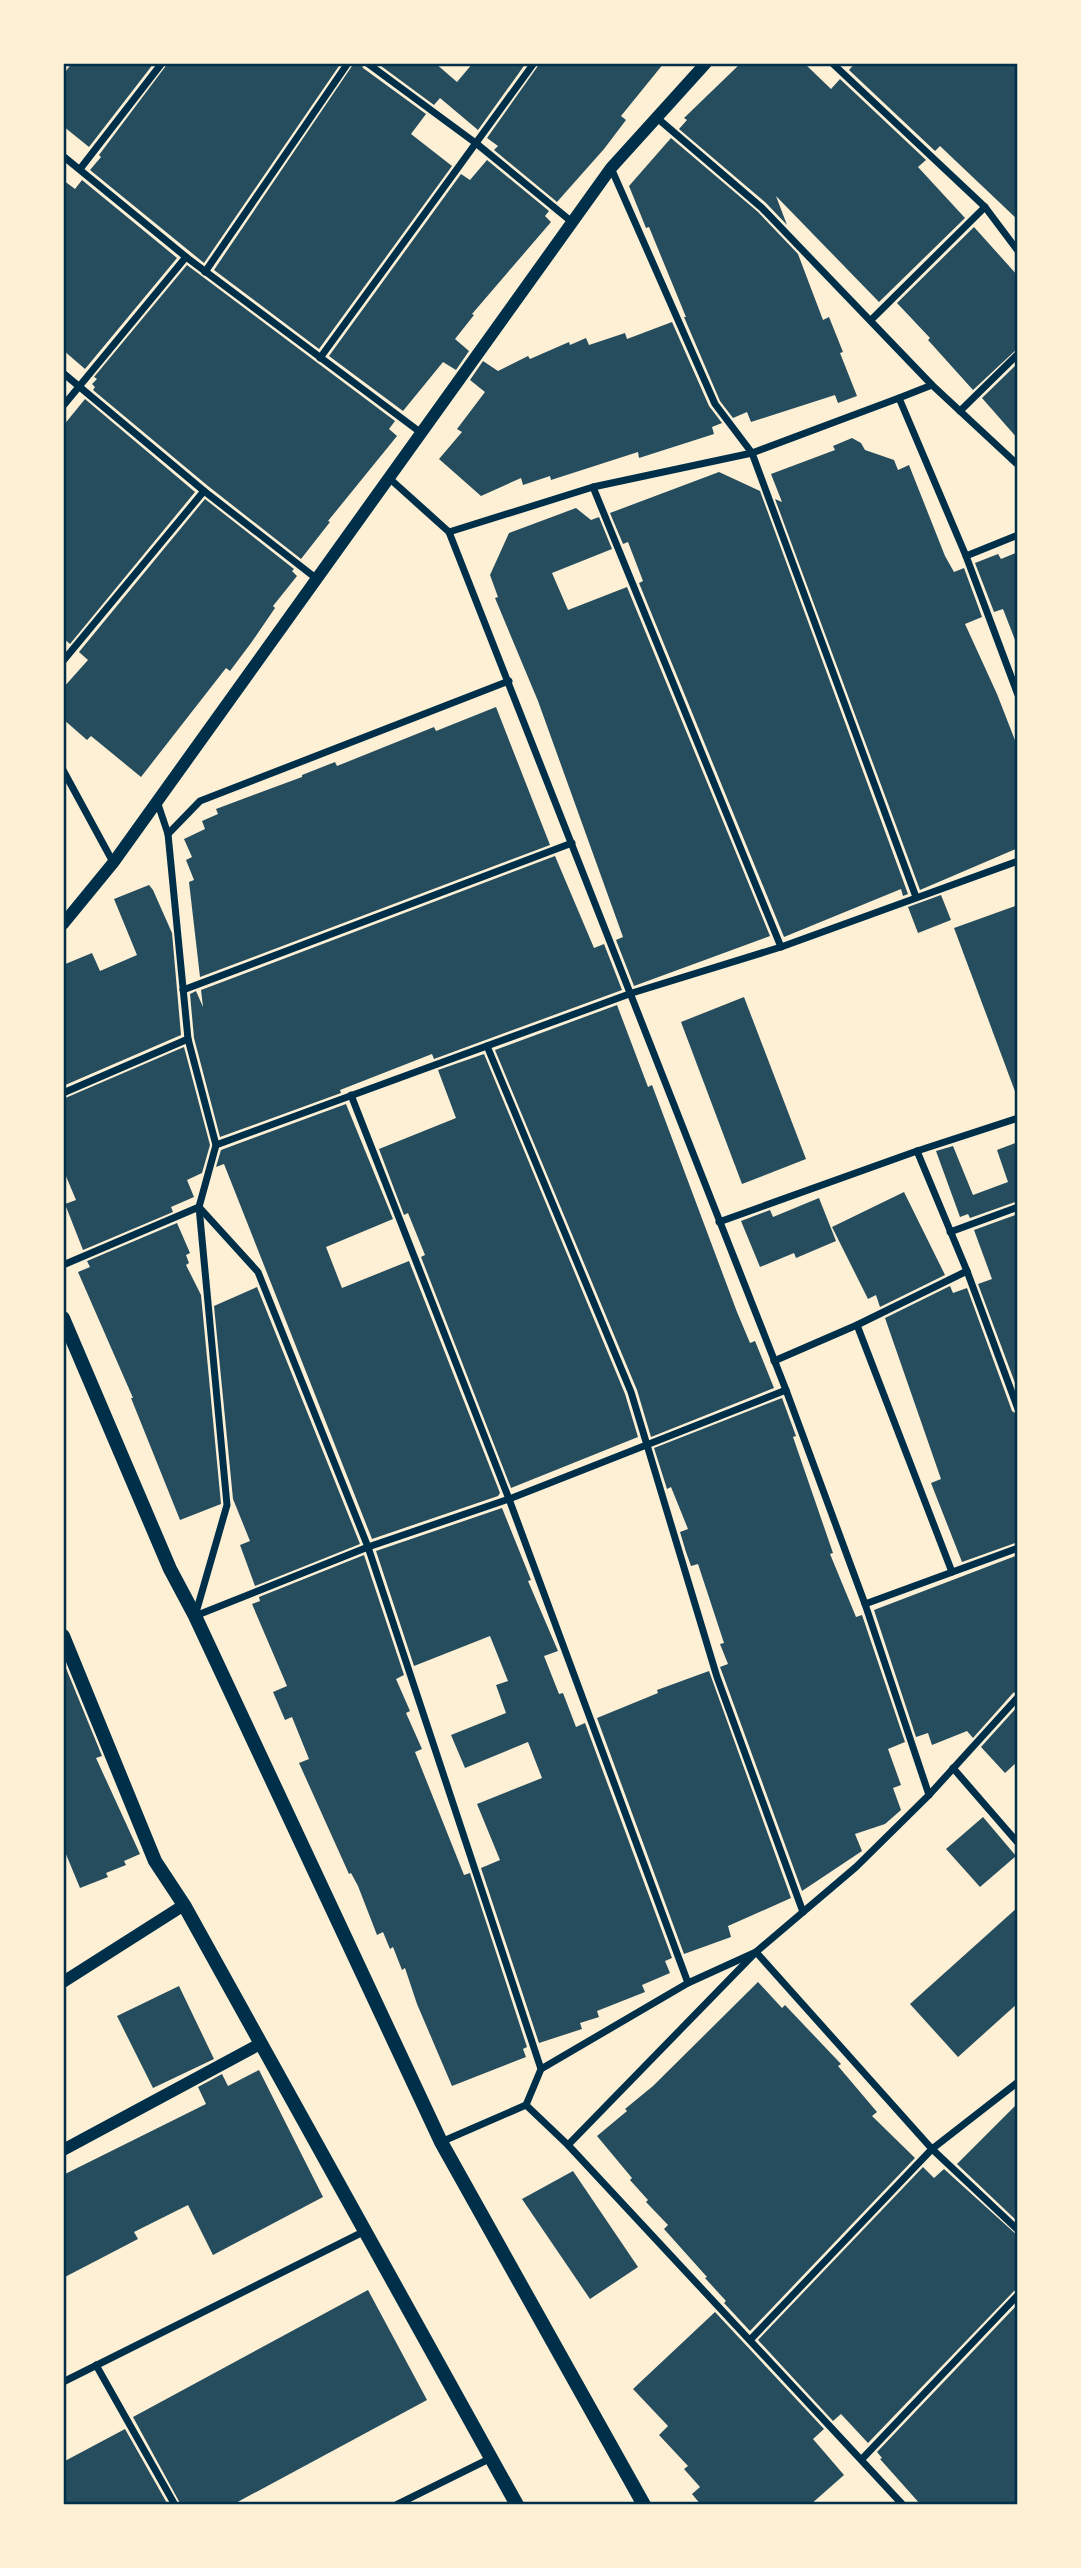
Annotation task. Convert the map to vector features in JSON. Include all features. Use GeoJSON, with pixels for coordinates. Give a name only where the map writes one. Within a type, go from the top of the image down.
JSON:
{"type":"FeatureCollection","features":[{"type":"Feature","properties":{"kind":"main road"},"geometry":{"type":"LineString","coordinates":[[63,1318],[170,1569],[195,1616],[441,2142],[644,2505]]}},
{"type":"Feature","properties":{"kind":"main road"},"geometry":{"type":"LineString","coordinates":[[63,1636],[155,1861],[184,1905],[363,2232],[517,2505]]}},
{"type":"Feature","properties":{"kind":"street"},"geometry":{"type":"LineString","coordinates":[[80,170],[162,63]]}},
{"type":"Feature","properties":{"kind":"street"},"geometry":{"type":"LineString","coordinates":[[205,272],[348,63]]}},
{"type":"Feature","properties":{"kind":"street"},"geometry":{"type":"LineString","coordinates":[[367,63],[477,144],[572,222]]}},
{"type":"Feature","properties":{"kind":"street"},"geometry":{"type":"LineString","coordinates":[[320,358],[534,63]]}},
{"type":"Feature","properties":{"kind":"street"},"geometry":{"type":"LineString","coordinates":[[63,924],[113,863],[611,168],[706,63]]}},
{"type":"Feature","properties":{"kind":"street"},"geometry":{"type":"LineString","coordinates":[[832,63],[985,206],[1018,251]]}},
{"type":"Feature","properties":{"kind":"street"},"geometry":{"type":"LineString","coordinates":[[656,117],[762,208],[932,385],[1018,465]]}},
{"type":"Feature","properties":{"kind":"street"},"geometry":{"type":"LineString","coordinates":[[63,156],[205,272],[420,432]]}},
{"type":"Feature","properties":{"kind":"street"},"geometry":{"type":"LineString","coordinates":[[611,168],[715,404],[752,453],[916,897]]}},
{"type":"Feature","properties":{"kind":"street"},"geometry":{"type":"LineString","coordinates":[[871,320],[985,206]]}},
{"type":"Feature","properties":{"kind":"street"},"geometry":{"type":"LineString","coordinates":[[63,406],[186,257]]}},
{"type":"Feature","properties":{"kind":"street"},"geometry":{"type":"LineString","coordinates":[[960,411],[1018,354]]}},
{"type":"Feature","properties":{"kind":"street"},"geometry":{"type":"LineString","coordinates":[[63,373],[204,491],[317,579]]}},
{"type":"Feature","properties":{"kind":"street"},"geometry":{"type":"LineString","coordinates":[[449,532],[593,487],[752,453],[932,385]]}},
{"type":"Feature","properties":{"kind":"street"},"geometry":{"type":"LineString","coordinates":[[899,398],[966,556],[1018,695]]}},
{"type":"Feature","properties":{"kind":"street"},"geometry":{"type":"LineString","coordinates":[[389,478],[449,532],[786,1390],[865,1604],[929,1795]]}},
{"type":"Feature","properties":{"kind":"street"},"geometry":{"type":"LineString","coordinates":[[593,487],[781,947]]}},
{"type":"Feature","properties":{"kind":"street"},"geometry":{"type":"LineString","coordinates":[[63,661],[204,491]]}},
{"type":"Feature","properties":{"kind":"street"},"geometry":{"type":"LineString","coordinates":[[966,556],[1018,535]]}},
{"type":"Feature","properties":{"kind":"street"},"geometry":{"type":"LineString","coordinates":[[168,834],[200,801],[509,681]]}},
{"type":"Feature","properties":{"kind":"street"},"geometry":{"type":"LineString","coordinates":[[63,770],[113,863]]}},
{"type":"Feature","properties":{"kind":"street"},"geometry":{"type":"LineString","coordinates":[[157,801],[168,834],[188,1040],[216,1145],[198,1207],[227,1505],[195,1616]]}},
{"type":"Feature","properties":{"kind":"street"},"geometry":{"type":"LineString","coordinates":[[183,990],[572,843]]}},
{"type":"Feature","properties":{"kind":"street"},"geometry":{"type":"LineString","coordinates":[[216,1145],[632,993],[781,947],[1018,861]]}},
{"type":"Feature","properties":{"kind":"street"},"geometry":{"type":"LineString","coordinates":[[63,1093],[188,1040]]}},
{"type":"Feature","properties":{"kind":"street"},"geometry":{"type":"LineString","coordinates":[[488,1046],[631,1392],[717,1677],[803,1912]]}},
{"type":"Feature","properties":{"kind":"street"},"geometry":{"type":"LineString","coordinates":[[351,1095],[509,1500],[688,1983]]}},
{"type":"Feature","properties":{"kind":"street"},"geometry":{"type":"LineString","coordinates":[[719,1222],[1018,1118]]}},
{"type":"Feature","properties":{"kind":"street"},"geometry":{"type":"LineString","coordinates":[[917,1151],[967,1271],[1018,1409]]}},
{"type":"Feature","properties":{"kind":"street"},"geometry":{"type":"LineString","coordinates":[[63,1265],[198,1207]]}},
{"type":"Feature","properties":{"kind":"street"},"geometry":{"type":"LineString","coordinates":[[198,1207],[258,1272],[368,1547],[541,2069]]}},
{"type":"Feature","properties":{"kind":"street"},"geometry":{"type":"LineString","coordinates":[[950,1232],[1018,1207]]}},
{"type":"Feature","properties":{"kind":"street"},"geometry":{"type":"LineString","coordinates":[[774,1361],[857,1325],[967,1271]]}},
{"type":"Feature","properties":{"kind":"street"},"geometry":{"type":"LineString","coordinates":[[857,1325],[952,1572]]}},
{"type":"Feature","properties":{"kind":"street"},"geometry":{"type":"LineString","coordinates":[[195,1616],[368,1547],[509,1500],[646,1443],[786,1390]]}},
{"type":"Feature","properties":{"kind":"street"},"geometry":{"type":"LineString","coordinates":[[865,1604],[1018,1548]]}},
{"type":"Feature","properties":{"kind":"street"},"geometry":{"type":"LineString","coordinates":[[568,2145],[756,1952],[856,1867],[929,1795],[1018,1697]]}},
{"type":"Feature","properties":{"kind":"street"},"geometry":{"type":"LineString","coordinates":[[953,1768],[1018,1843]]}},
{"type":"Feature","properties":{"kind":"street"},"geometry":{"type":"LineString","coordinates":[[63,1982],[184,1905]]}},
{"type":"Feature","properties":{"kind":"street"},"geometry":{"type":"LineString","coordinates":[[441,2142],[526,2105],[541,2069],[688,1983],[756,1952]]}},
{"type":"Feature","properties":{"kind":"street"},"geometry":{"type":"LineString","coordinates":[[756,1952],[932,2149],[1018,2230]]}},
{"type":"Feature","properties":{"kind":"street"},"geometry":{"type":"LineString","coordinates":[[63,2150],[260,2044]]}},
{"type":"Feature","properties":{"kind":"street"},"geometry":{"type":"LineString","coordinates":[[750,2340],[932,2149],[1018,2082]]}},
{"type":"Feature","properties":{"kind":"street"},"geometry":{"type":"LineString","coordinates":[[526,2105],[568,2145],[903,2505]]}},
{"type":"Feature","properties":{"kind":"street"},"geometry":{"type":"LineString","coordinates":[[63,2382],[363,2232]]}},
{"type":"Feature","properties":{"kind":"street"},"geometry":{"type":"LineString","coordinates":[[862,2459],[1018,2295]]}},
{"type":"Feature","properties":{"kind":"street"},"geometry":{"type":"LineString","coordinates":[[96,2365],[175,2505]]}},
{"type":"Feature","properties":{"kind":"street"},"geometry":{"type":"LineString","coordinates":[[396,2505],[491,2458]]}},
{"type":"Feature","properties":{"kind":"building"},"geometry":{"type":"Polygon","coordinates":[[[72,63],[154,63],[89,147],[63,126],[63,75],[72,63]]]}},
{"type":"Feature","properties":{"kind":"building"},"geometry":{"type":"Polygon","coordinates":[[[168,63],[341,63],[204,263],[90,170],[168,63]]]}},
{"type":"Feature","properties":{"kind":"building"},"geometry":{"type":"Polygon","coordinates":[[[354,63],[361,63],[363,68],[426,114],[411,134],[452,166],[319,349],[214,270],[354,63]]]}},
{"type":"Feature","properties":{"kind":"building"},"geometry":{"type":"Polygon","coordinates":[[[377,63],[435,63],[457,82],[473,63],[526,63],[478,130],[440,98],[434,105],[377,63]]]}},
{"type":"Feature","properties":{"kind":"building"},"geometry":{"type":"Polygon","coordinates":[[[540,63],[664,63],[621,116],[626,120],[604,149],[557,202],[494,150],[498,146],[487,138],[540,63]]]}},
{"type":"Feature","properties":{"kind":"building"},"geometry":{"type":"Polygon","coordinates":[[[741,63],[804,63],[831,89],[840,79],[926,160],[918,167],[965,218],[879,302],[776,196],[787,225],[766,203],[679,129],[687,120],[684,118],[741,63]]]}},
{"type":"Feature","properties":{"kind":"building"},"geometry":{"type":"Polygon","coordinates":[[[855,63],[1018,63],[1018,220],[940,146],[935,151],[849,70],[855,63]]]}},
{"type":"Feature","properties":{"kind":"building"},"geometry":{"type":"Polygon","coordinates":[[[671,138],[758,212],[798,254],[823,320],[829,317],[857,396],[838,403],[835,395],[751,422],[747,412],[733,418],[720,401],[649,227],[646,228],[629,186],[671,138]]]}},
{"type":"Feature","properties":{"kind":"building"},"geometry":{"type":"Polygon","coordinates":[[[487,160],[549,211],[545,216],[551,222],[472,314],[474,315],[455,339],[469,351],[456,370],[443,362],[403,411],[329,356],[461,174],[470,180],[487,160]]]}},
{"type":"Feature","properties":{"kind":"building"},"geometry":{"type":"Polygon","coordinates":[[[63,180],[75,189],[82,180],[177,258],[85,369],[63,350],[63,180]]]}},
{"type":"Feature","properties":{"kind":"building"},"geometry":{"type":"Polygon","coordinates":[[[974,227],[1018,276],[1018,348],[973,390],[897,303],[974,227]]]}},
{"type":"Feature","properties":{"kind":"building"},"geometry":{"type":"Polygon","coordinates":[[[187,265],[395,421],[389,429],[397,436],[301,559],[93,390],[95,387],[92,384],[97,379],[94,377],[187,265]]]}},
{"type":"Feature","properties":{"kind":"building"},"geometry":{"type":"Polygon","coordinates":[[[672,322],[709,406],[722,423],[712,427],[714,434],[639,458],[638,452],[551,480],[550,476],[523,485],[521,478],[481,496],[439,459],[462,432],[457,429],[485,392],[470,380],[483,361],[498,371],[528,356],[530,359],[569,342],[570,345],[586,338],[589,345],[625,333],[627,339],[672,322]]]}},
{"type":"Feature","properties":{"kind":"building"},"geometry":{"type":"Polygon","coordinates":[[[1018,363],[1018,439],[982,398],[1018,363]]]}},
{"type":"Feature","properties":{"kind":"building"},"geometry":{"type":"Polygon","coordinates":[[[85,399],[195,492],[70,644],[63,638],[63,426],[85,399]]]}},
{"type":"Feature","properties":{"kind":"building"},"geometry":{"type":"Polygon","coordinates":[[[852,438],[861,443],[865,450],[894,460],[898,470],[909,465],[945,556],[954,572],[964,568],[982,617],[965,624],[1018,748],[1018,848],[920,890],[775,499],[782,502],[771,474],[835,450],[833,446],[852,438]]]}},
{"type":"Feature","properties":{"kind":"building"},"geometry":{"type":"Polygon","coordinates":[[[719,472],[760,491],[908,894],[903,896],[901,889],[784,937],[639,583],[643,581],[628,542],[623,544],[610,513],[719,472]]]}},
{"type":"Feature","properties":{"kind":"building"},"geometry":{"type":"Polygon","coordinates":[[[205,499],[294,569],[292,571],[297,576],[273,606],[275,608],[230,671],[226,668],[141,777],[91,736],[87,740],[63,719],[63,688],[88,660],[79,652],[205,499]]]}},
{"type":"Feature","properties":{"kind":"building"},"geometry":{"type":"Polygon","coordinates":[[[576,508],[591,520],[599,517],[612,549],[552,573],[568,610],[627,587],[770,936],[634,986],[616,940],[623,937],[538,701],[495,598],[498,597],[490,575],[509,533],[576,508]]]}},
{"type":"Feature","properties":{"kind":"building"},"geometry":{"type":"Polygon","coordinates":[[[1018,552],[1017,645],[1003,609],[994,612],[975,563],[998,554],[1001,559],[1018,552]]]}},
{"type":"Feature","properties":{"kind":"building"},"geometry":{"type":"Polygon","coordinates":[[[496,707],[550,845],[200,977],[189,882],[194,880],[186,860],[192,857],[184,839],[205,829],[202,821],[218,814],[216,809],[335,762],[337,766],[434,727],[436,731],[496,707]]]}},
{"type":"Feature","properties":{"kind":"building"},"geometry":{"type":"Polygon","coordinates":[[[555,856],[594,948],[604,944],[622,990],[434,1059],[432,1054],[340,1090],[341,1093],[220,1137],[194,1038],[190,994],[196,991],[203,1007],[201,990],[555,856]]]}},
{"type":"Feature","properties":{"kind":"building"},"geometry":{"type":"Polygon","coordinates":[[[149,885],[172,933],[181,1035],[63,1086],[63,965],[92,953],[100,971],[137,955],[114,899],[149,885]]]}},
{"type":"Feature","properties":{"kind":"building"},"geometry":{"type":"Polygon","coordinates":[[[941,895],[951,920],[918,933],[908,907],[941,895]]]}},
{"type":"Feature","properties":{"kind":"building"},"geometry":{"type":"Polygon","coordinates":[[[1018,905],[1018,1094],[1016,1094],[954,928],[1018,905]]]}},
{"type":"Feature","properties":{"kind":"building"},"geometry":{"type":"Polygon","coordinates":[[[744,997],[806,1159],[742,1184],[681,1022],[744,997]]]}},
{"type":"Feature","properties":{"kind":"building"},"geometry":{"type":"Polygon","coordinates":[[[617,1005],[648,1087],[652,1085],[737,1312],[750,1343],[755,1341],[774,1388],[651,1437],[637,1390],[495,1050],[617,1005]]]}},
{"type":"Feature","properties":{"kind":"building"},"geometry":{"type":"Polygon","coordinates":[[[184,1047],[210,1145],[202,1173],[187,1180],[194,1197],[171,1207],[173,1212],[83,1250],[65,1204],[76,1200],[63,1169],[63,1099],[184,1047]]]}},
{"type":"Feature","properties":{"kind":"building"},"geometry":{"type":"Polygon","coordinates":[[[484,1054],[625,1394],[638,1437],[511,1488],[421,1257],[425,1255],[408,1213],[404,1215],[379,1149],[456,1118],[438,1070],[484,1054]]]}},
{"type":"Feature","properties":{"kind":"building"},"geometry":{"type":"Polygon","coordinates":[[[346,1104],[393,1219],[326,1247],[342,1288],[409,1261],[500,1493],[498,1496],[372,1539],[224,1164],[216,1167],[221,1150],[346,1104]]]}},
{"type":"Feature","properties":{"kind":"building"},"geometry":{"type":"Polygon","coordinates":[[[1018,1142],[1018,1201],[970,1218],[968,1214],[960,1217],[936,1151],[953,1146],[973,1195],[1008,1182],[997,1150],[1018,1142]]]}},
{"type":"Feature","properties":{"kind":"building"},"geometry":{"type":"Polygon","coordinates":[[[904,1192],[945,1275],[880,1307],[876,1295],[868,1299],[832,1227],[904,1192]]]}},
{"type":"Feature","properties":{"kind":"building"},"geometry":{"type":"Polygon","coordinates":[[[819,1198],[836,1241],[796,1258],[794,1253],[760,1267],[741,1221],[770,1210],[773,1217],[819,1198]]]}},
{"type":"Feature","properties":{"kind":"building"},"geometry":{"type":"Polygon","coordinates":[[[1018,1214],[1018,1391],[978,1284],[992,1279],[974,1230],[1018,1214]]]}},
{"type":"Feature","properties":{"kind":"building"},"geometry":{"type":"Polygon","coordinates":[[[177,1223],[190,1253],[186,1255],[189,1263],[186,1265],[201,1295],[221,1504],[180,1520],[133,1398],[78,1272],[90,1267],[87,1261],[177,1223]]]}},
{"type":"Feature","properties":{"kind":"building"},"geometry":{"type":"Polygon","coordinates":[[[950,1286],[953,1293],[967,1288],[1012,1411],[1018,1415],[1018,1542],[962,1562],[931,1483],[941,1479],[885,1318],[950,1286]]]}},
{"type":"Feature","properties":{"kind":"building"},"geometry":{"type":"Polygon","coordinates":[[[257,1287],[360,1544],[255,1586],[240,1545],[250,1541],[233,1499],[214,1306],[257,1287]]]}},
{"type":"Feature","properties":{"kind":"building"},"geometry":{"type":"Polygon","coordinates":[[[782,1398],[833,1553],[830,1554],[856,1617],[862,1615],[905,1742],[888,1749],[901,1785],[893,1788],[901,1810],[885,1824],[855,1834],[862,1851],[802,1891],[720,1667],[728,1664],[720,1644],[724,1643],[698,1564],[691,1566],[680,1532],[688,1529],[671,1487],[667,1489],[654,1448],[782,1398]]]}},
{"type":"Feature","properties":{"kind":"building"},"geometry":{"type":"Polygon","coordinates":[[[502,1508],[531,1580],[528,1581],[558,1651],[544,1656],[559,1694],[563,1693],[576,1727],[585,1723],[672,1958],[665,1961],[670,1973],[642,1985],[645,1992],[597,2011],[599,2017],[580,2023],[582,2029],[539,2043],[481,1868],[500,1860],[477,1804],[542,1778],[528,1742],[465,1768],[451,1735],[506,1713],[496,1685],[508,1681],[490,1636],[414,1666],[376,1551],[502,1508]]]}},
{"type":"Feature","properties":{"kind":"building"},"geometry":{"type":"Polygon","coordinates":[[[364,1555],[404,1675],[396,1679],[410,1711],[406,1713],[422,1749],[415,1752],[464,1875],[470,1873],[527,2047],[523,2049],[526,2057],[452,2086],[417,2004],[405,1968],[402,1970],[393,1947],[390,1949],[383,1932],[377,1935],[358,1886],[351,1873],[349,1874],[299,1763],[309,1759],[292,1717],[285,1720],[273,1692],[287,1686],[252,1604],[260,1601],[259,1597],[364,1555]]]}},
{"type":"Feature","properties":{"kind":"building"},"geometry":{"type":"Polygon","coordinates":[[[1018,1555],[1018,1691],[1013,1693],[973,1738],[967,1731],[932,1745],[928,1733],[916,1737],[874,1610],[1018,1555]]]}},
{"type":"Feature","properties":{"kind":"building"},"geometry":{"type":"Polygon","coordinates":[[[63,1661],[102,1756],[96,1758],[140,1854],[124,1861],[126,1865],[106,1873],[108,1877],[80,1888],[63,1847],[63,1661]]]}},
{"type":"Feature","properties":{"kind":"building"},"geometry":{"type":"Polygon","coordinates":[[[709,1671],[791,1898],[728,1926],[731,1937],[684,1954],[597,1718],[658,1693],[657,1690],[709,1671]]]}},
{"type":"Feature","properties":{"kind":"building"},"geometry":{"type":"Polygon","coordinates":[[[1018,1706],[1018,1761],[1005,1773],[981,1747],[1018,1706]]]}},
{"type":"Feature","properties":{"kind":"building"},"geometry":{"type":"Polygon","coordinates":[[[983,1817],[1016,1856],[980,1887],[946,1849],[983,1817]]]}},
{"type":"Feature","properties":{"kind":"building"},"geometry":{"type":"Polygon","coordinates":[[[1018,1907],[1018,2003],[958,2057],[910,2004],[1018,1907]]]}},
{"type":"Feature","properties":{"kind":"building"},"geometry":{"type":"Polygon","coordinates":[[[758,1982],[782,2008],[785,2005],[841,2064],[838,2066],[877,2112],[872,2116],[915,2158],[750,2331],[664,2229],[668,2225],[646,2202],[648,2200],[630,2180],[632,2178],[597,2136],[627,2111],[625,2109],[653,2086],[758,1982]]]}},
{"type":"Feature","properties":{"kind":"building"},"geometry":{"type":"Polygon","coordinates":[[[179,1986],[214,2059],[153,2088],[117,2016],[179,1986]]]}},
{"type":"Feature","properties":{"kind":"building"},"geometry":{"type":"Polygon","coordinates":[[[259,2070],[323,2197],[213,2255],[188,2205],[134,2232],[138,2239],[63,2278],[63,2175],[206,2104],[198,2087],[222,2074],[228,2086],[259,2070]]]}},
{"type":"Feature","properties":{"kind":"building"},"geometry":{"type":"Polygon","coordinates":[[[1018,2103],[1018,2222],[957,2164],[1018,2103]]]}},
{"type":"Feature","properties":{"kind":"building"},"geometry":{"type":"Polygon","coordinates":[[[923,2167],[934,2178],[944,2169],[1018,2236],[1018,2289],[868,2443],[841,2414],[833,2421],[758,2340],[923,2167]]]}},
{"type":"Feature","properties":{"kind":"building"},"geometry":{"type":"Polygon","coordinates":[[[573,2171],[638,2267],[590,2299],[522,2199],[573,2171]]]}},
{"type":"Feature","properties":{"kind":"building"},"geometry":{"type":"Polygon","coordinates":[[[368,2290],[427,2400],[232,2505],[181,2505],[133,2417],[368,2290]]]}},
{"type":"Feature","properties":{"kind":"building"},"geometry":{"type":"Polygon","coordinates":[[[1018,2304],[1018,2505],[921,2505],[880,2459],[882,2458],[877,2452],[1018,2304]]]}},
{"type":"Feature","properties":{"kind":"building"},"geometry":{"type":"Polygon","coordinates":[[[715,2312],[824,2429],[813,2439],[844,2475],[810,2505],[701,2505],[692,2494],[700,2487],[684,2469],[688,2466],[659,2435],[668,2426],[633,2389],[715,2312]]]}},
{"type":"Feature","properties":{"kind":"building"},"geometry":{"type":"Polygon","coordinates":[[[125,2429],[168,2505],[63,2505],[63,2462],[125,2429]]]}}]}
